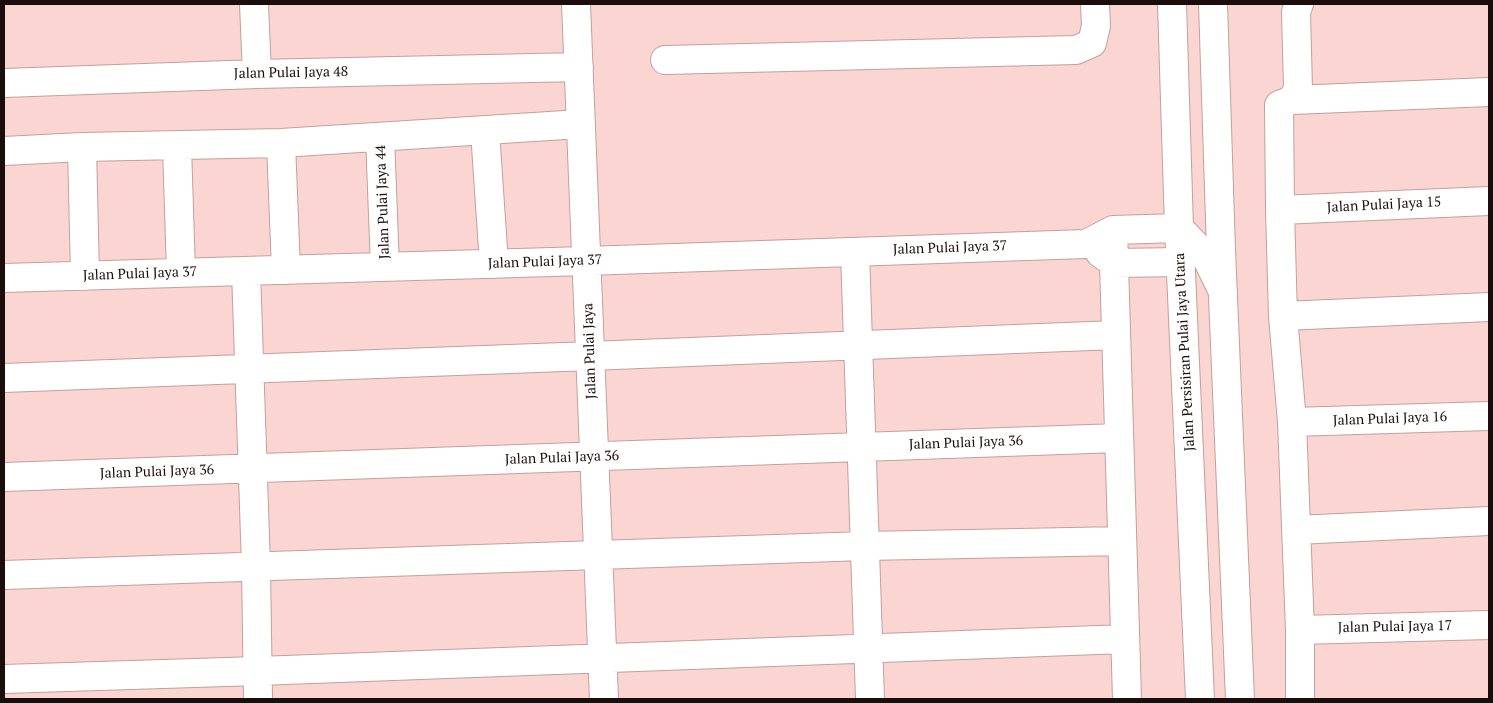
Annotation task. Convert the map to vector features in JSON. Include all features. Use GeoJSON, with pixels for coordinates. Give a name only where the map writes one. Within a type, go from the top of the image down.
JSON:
{"type":"FeatureCollection","features":[{"type":"Feature","properties":{"kind":"street"},"geometry":{"type":"LineString","coordinates":[[254,4],[257,74]]}},
{"type":"Feature","properties":{"kind":"street","name":"Jalan Pulai Jaya"},"geometry":{"type":"LineString","coordinates":[[576,4],[604,699]]}},
{"type":"Feature","properties":{"kind":"street"},"geometry":{"type":"LineString","coordinates":[[665,60],[1076,50],[1092,43],[1096,26],[1095,4]]}},
{"type":"Feature","properties":{"kind":"street","name":"Jalan Persisiran Pulai Jaya Utara"},"geometry":{"type":"LineString","coordinates":[[1172,4],[1185,244],[1200,699]]}},
{"type":"Feature","properties":{"kind":"street"},"geometry":{"type":"LineString","coordinates":[[1213,4],[1240,699]]}},
{"type":"Feature","properties":{"kind":"street"},"geometry":{"type":"LineString","coordinates":[[1292,100],[1298,89],[1296,12],[1299,4]]}},
{"type":"Feature","properties":{"kind":"street","name":"Jalan Pulai Jaya 48"},"geometry":{"type":"LineString","coordinates":[[4,83],[257,74],[579,67]]}},
{"type":"Feature","properties":{"kind":"street"},"geometry":{"type":"LineString","coordinates":[[1300,699],[1300,630],[1292,422],[1283,316],[1279,105],[1292,100],[1489,92]]}},
{"type":"Feature","properties":{"kind":"street"},"geometry":{"type":"LineString","coordinates":[[4,151],[82,147],[281,143],[581,124]]}},
{"type":"Feature","properties":{"kind":"street"},"geometry":{"type":"LineString","coordinates":[[485,131],[494,264]]}},
{"type":"Feature","properties":{"kind":"street","name":"Jalan Pulai Jaya 44"},"geometry":{"type":"LineString","coordinates":[[380,137],[385,267]]}},
{"type":"Feature","properties":{"kind":"street"},"geometry":{"type":"LineString","coordinates":[[281,143],[286,270]]}},
{"type":"Feature","properties":{"kind":"street"},"geometry":{"type":"LineString","coordinates":[[177,146],[181,273]]}},
{"type":"Feature","properties":{"kind":"street"},"geometry":{"type":"LineString","coordinates":[[82,147],[85,276]]}},
{"type":"Feature","properties":{"kind":"street"},"geometry":{"type":"LineString","coordinates":[[1220,196],[1209,220],[1185,244],[1114,263],[1086,244],[1113,230],[1185,244],[1208,261],[1223,292]]}},
{"type":"Feature","properties":{"kind":"street","name":"Jalan Pulai Jaya 15"},"geometry":{"type":"LineString","coordinates":[[1280,210],[1489,201]]}},
{"type":"Feature","properties":{"kind":"street"},"geometry":{"type":"LineString","coordinates":[[1113,230],[1127,699]]}},
{"type":"Feature","properties":{"kind":"street","name":"Jalan Pulai Jaya 37"},"geometry":{"type":"LineString","coordinates":[[4,278],[1086,244]]}},
{"type":"Feature","properties":{"kind":"street"},"geometry":{"type":"LineString","coordinates":[[855,252],[870,699]]}},
{"type":"Feature","properties":{"kind":"street"},"geometry":{"type":"LineString","coordinates":[[246,271],[256,566],[258,699]]}},
{"type":"Feature","properties":{"kind":"street"},"geometry":{"type":"LineString","coordinates":[[1283,316],[1489,307]]}},
{"type":"Feature","properties":{"kind":"street"},"geometry":{"type":"LineString","coordinates":[[4,378],[1116,335]]}},
{"type":"Feature","properties":{"kind":"street","name":"Jalan Pulai Jaya 16"},"geometry":{"type":"LineString","coordinates":[[1292,422],[1489,416]]}},
{"type":"Feature","properties":{"kind":"street","name":"Jalan Pulai Jaya 36"},"geometry":{"type":"LineString","coordinates":[[4,477],[1119,438]]}},
{"type":"Feature","properties":{"kind":"street"},"geometry":{"type":"LineString","coordinates":[[1296,530],[1489,521]]}},
{"type":"Feature","properties":{"kind":"street"},"geometry":{"type":"LineString","coordinates":[[4,574],[865,546],[1122,541]]}},
{"type":"Feature","properties":{"kind":"street","name":"Jalan Pulai Jaya 17"},"geometry":{"type":"LineString","coordinates":[[1300,630],[1489,625]]}},
{"type":"Feature","properties":{"kind":"street"},"geometry":{"type":"LineString","coordinates":[[4,678],[258,671],[1125,639]]}}]}
